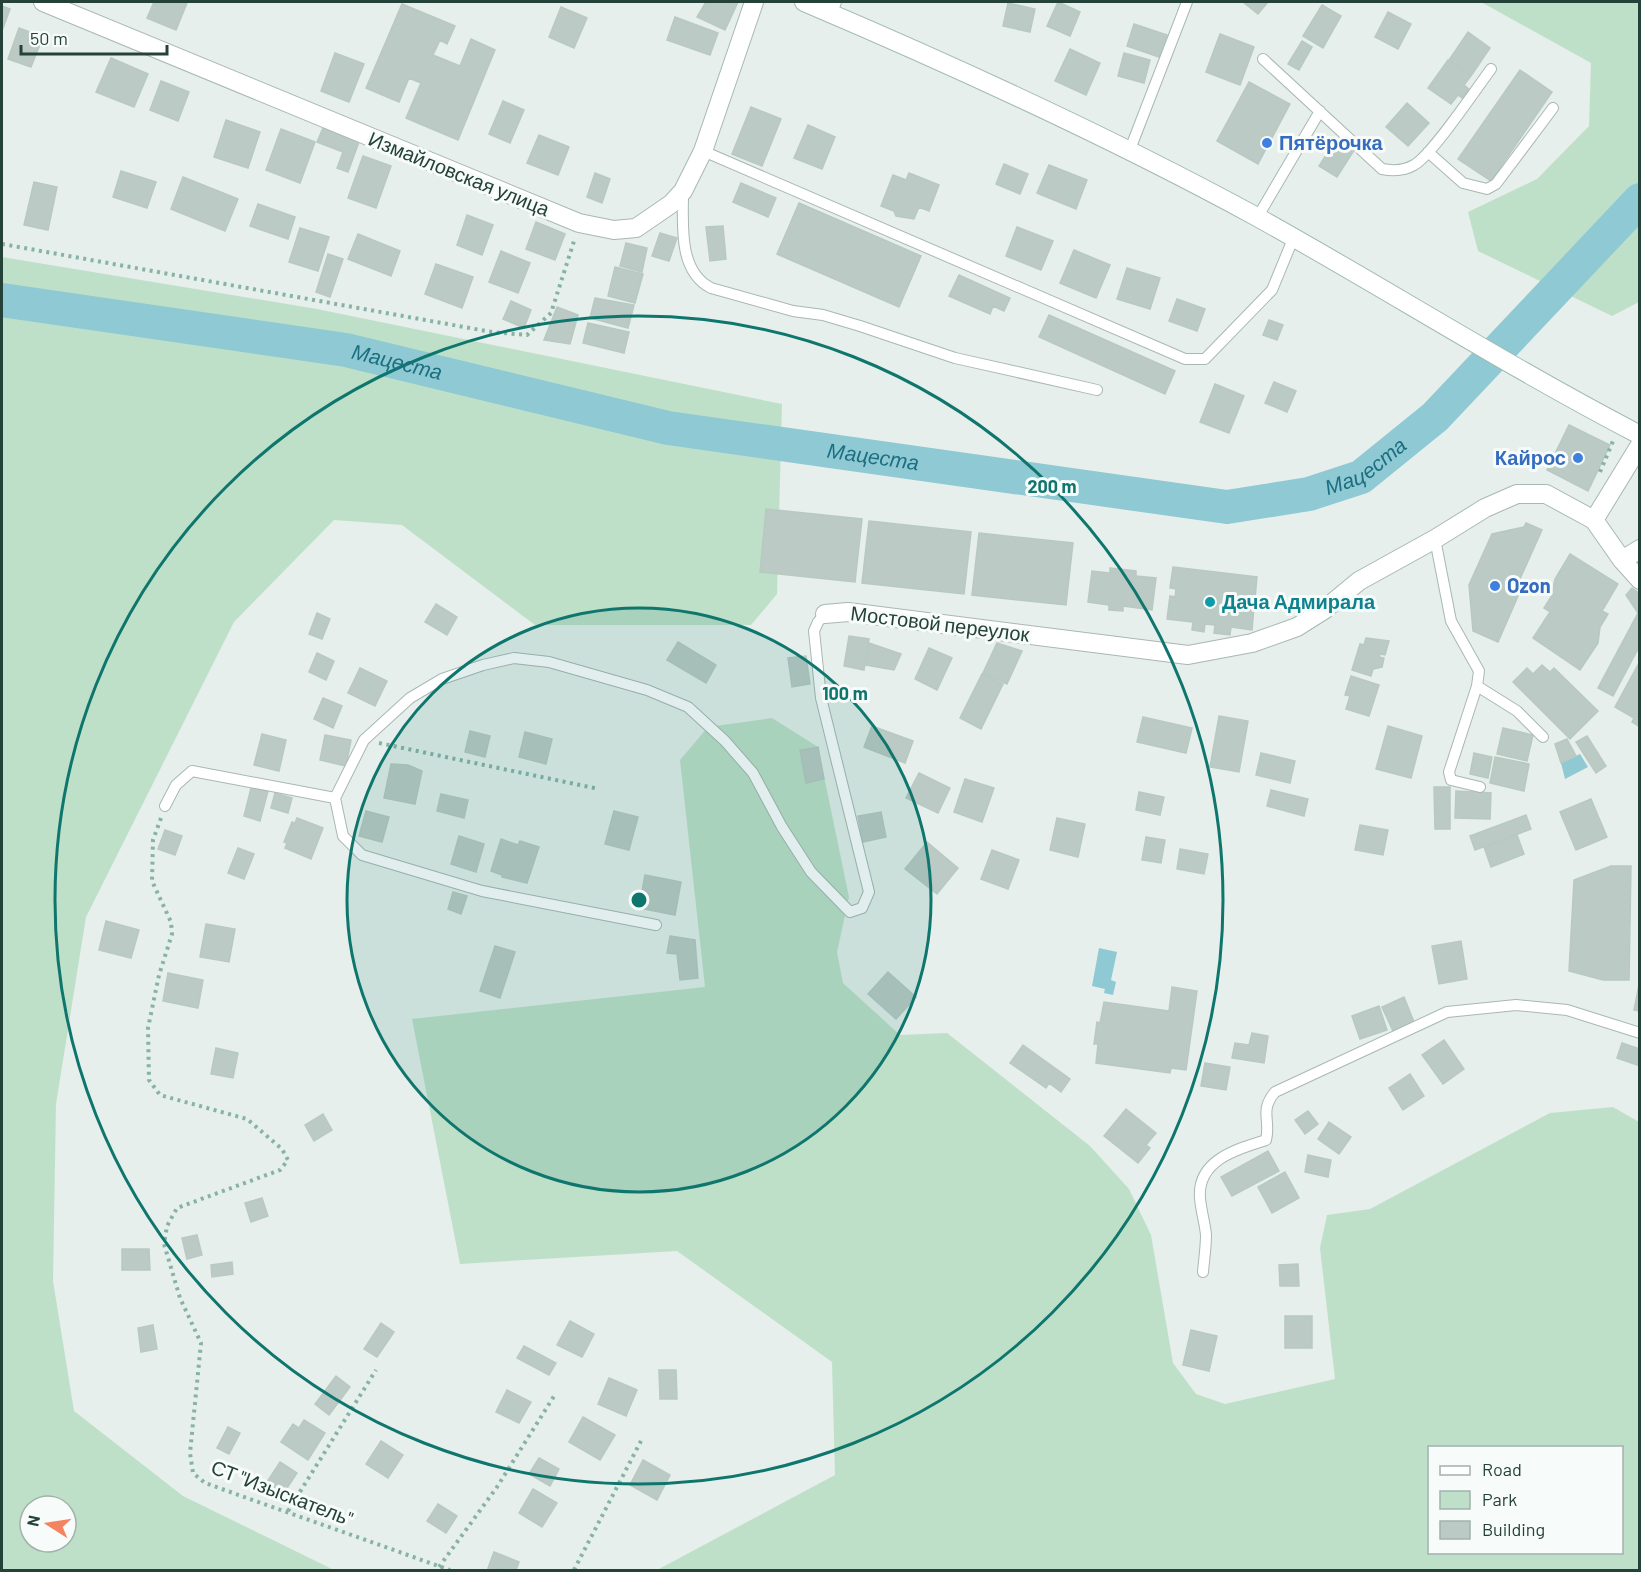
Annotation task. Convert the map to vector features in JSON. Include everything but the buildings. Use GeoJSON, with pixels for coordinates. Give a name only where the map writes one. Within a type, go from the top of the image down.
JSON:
{"type":"FeatureCollection","features":[{"type":"Feature","properties":{"kind":"street","name":"Измайловская улица"},"geometry":{"type":"LineString","coordinates":[[43,2],[579,223],[614,231],[636,228],[671,204],[683,191],[703,152],[754,2]]}},
{"type":"Feature","properties":{"kind":"street"},"geometry":{"type":"LineString","coordinates":[[804,2],[834,8],[1129,152],[1257,218],[1582,405],[1640,435]]}},
{"type":"Feature","properties":{"kind":"street"},"geometry":{"type":"LineString","coordinates":[[1594,520],[1640,445]]}},
{"type":"Feature","properties":{"kind":"street","name":"Мостовой переулок"},"geometry":{"type":"LineString","coordinates":[[825,614],[848,612],[1188,655],[1215,652],[1252,643],[1297,627],[1324,610],[1359,581],[1485,508],[1517,494],[1546,494],[1594,520],[1622,560],[1640,580]]}},
{"type":"Feature","properties":{"kind":"street"},"geometry":{"type":"LineString","coordinates":[[1622,560],[1640,549]]}},
{"type":"Feature","properties":{"kind":"lane"},"geometry":{"type":"LineString","coordinates":[[1129,152],[1187,2]]}},
{"type":"Feature","properties":{"kind":"lane"},"geometry":{"type":"LineString","coordinates":[[1263,59],[1382,169],[1408,167],[1415,164],[1428,152],[1491,69]]}},
{"type":"Feature","properties":{"kind":"lane"},"geometry":{"type":"LineString","coordinates":[[1428,152],[1463,183],[1487,189],[1497,184],[1553,108]]}},
{"type":"Feature","properties":{"kind":"lane"},"geometry":{"type":"LineString","coordinates":[[1257,218],[1320,111]]}},
{"type":"Feature","properties":{"kind":"lane"},"geometry":{"type":"LineString","coordinates":[[703,152],[1185,359],[1205,359],[1272,290],[1293,239]]}},
{"type":"Feature","properties":{"kind":"lane"},"geometry":{"type":"LineString","coordinates":[[683,191],[684,233],[689,268],[700,282],[711,288],[793,311],[823,315],[955,358],[1097,390]]}},
{"type":"Feature","properties":{"kind":"lane"},"geometry":{"type":"LineString","coordinates":[[1435,539],[1451,621],[1479,671],[1477,686],[1449,772],[1451,780],[1480,787]]}},
{"type":"Feature","properties":{"kind":"lane","name":"Мостовой переулок"},"geometry":{"type":"LineString","coordinates":[[364,740],[410,698],[442,679],[483,665],[514,658],[549,662],[647,690],[688,707],[725,741],[753,773],[782,827],[811,872],[850,912],[862,908],[869,892],[821,698],[814,631],[825,614]]}},
{"type":"Feature","properties":{"kind":"lane"},"geometry":{"type":"LineString","coordinates":[[1477,686],[1517,711],[1543,737]]}},
{"type":"Feature","properties":{"kind":"lane"},"geometry":{"type":"LineString","coordinates":[[364,740],[335,798],[343,836],[362,855],[482,891],[656,925]]}},
{"type":"Feature","properties":{"kind":"lane"},"geometry":{"type":"LineString","coordinates":[[165,806],[176,785],[192,771],[335,798]]}},
{"type":"Feature","properties":{"kind":"lane"},"geometry":{"type":"LineString","coordinates":[[1203,1272],[1206,1236],[1200,1196],[1202,1180],[1210,1167],[1229,1152],[1266,1140],[1264,1113],[1269,1099],[1275,1092],[1447,1012],[1516,1005],[1567,1010],[1640,1033]]}},
{"type":"Feature","properties":{"kind":"path"},"geometry":{"type":"LineString","coordinates":[[2,244],[492,332],[527,335],[551,313],[579,223]]}},
{"type":"Feature","properties":{"kind":"path"},"geometry":{"type":"LineString","coordinates":[[1595,482],[1614,442],[1604,436]]}},
{"type":"Feature","properties":{"kind":"path"},"geometry":{"type":"LineString","coordinates":[[364,740],[599,789]]}},
{"type":"Feature","properties":{"kind":"path","name":"СТ \"Изыскатель\""},"geometry":{"type":"LineString","coordinates":[[165,806],[153,840],[152,881],[171,922],[172,934],[159,975],[148,1028],[149,1080],[160,1095],[247,1119],[282,1149],[288,1160],[279,1170],[177,1208],[167,1226],[164,1244],[180,1298],[201,1343],[190,1452],[193,1473],[205,1483],[450,1570]]}},
{"type":"Feature","properties":{"kind":"path"},"geometry":{"type":"LineString","coordinates":[[288,1511],[376,1370]]}},
{"type":"Feature","properties":{"kind":"path"},"geometry":{"type":"LineString","coordinates":[[439,1568],[497,1487],[556,1393]]}},
{"type":"Feature","properties":{"kind":"path"},"geometry":{"type":"LineString","coordinates":[[574,1570],[643,1437]]}},
{"type":"Feature","properties":{"kind":"green space"},"geometry":{"type":"Polygon","coordinates":[[[1481,2],[1639,2],[1639,302],[1612,316],[1478,251],[1468,212],[1537,179],[1589,126],[1591,63],[1481,2]]]}},
{"type":"Feature","properties":{"kind":"green space"},"geometry":{"type":"Polygon","coordinates":[[[2,257],[317,309],[782,404],[777,594],[751,625],[535,625],[402,525],[334,520],[234,622],[86,917],[56,1104],[53,1281],[74,1411],[183,1496],[334,1570],[2,1570],[2,257]]]}},
{"type":"Feature","properties":{"kind":"green space"},"geometry":{"type":"Polygon","coordinates":[[[772,718],[818,747],[849,897],[837,952],[843,983],[900,1035],[947,1033],[1090,1146],[1129,1189],[1151,1235],[1173,1363],[1196,1394],[1225,1404],[1335,1379],[1320,1248],[1327,1215],[1370,1209],[1550,1113],[1613,1107],[1639,1122],[1639,1570],[657,1570],[835,1475],[832,1362],[677,1251],[460,1264],[412,1019],[705,987],[680,760],[708,727],[772,718]]]}},
{"type":"Feature","properties":{"kind":"water"},"geometry":{"type":"Polygon","coordinates":[[[1580,754],[1588,767],[1565,779],[1561,763],[1580,754]]]}},
{"type":"Feature","properties":{"kind":"water"},"geometry":{"type":"Polygon","coordinates":[[[1099,948],[1117,952],[1111,980],[1116,982],[1113,995],[1104,993],[1105,989],[1092,986],[1099,948]]]}},
{"type":"Feature","properties":{"kind":"waterway","name":"Мацеста"},"geometry":{"type":"LineString","coordinates":[[2,300],[346,350],[668,428],[1227,507],[1309,494],[1361,477],[1435,417],[1640,200]]}},
{"type":"Feature","properties":{"kind":"place","name":"Пятёрочка"},"geometry":{"type":"Point","coordinates":[1267,143]}},
{"type":"Feature","properties":{"kind":"place","name":"Кайрос"},"geometry":{"type":"Point","coordinates":[1578,458]}},
{"type":"Feature","properties":{"kind":"place","name":"Ozon"},"geometry":{"type":"Point","coordinates":[1495,586]}},
{"type":"Feature","properties":{"kind":"place","name":"Дача Адмирала"},"geometry":{"type":"Point","coordinates":[1210,602]}}]}
